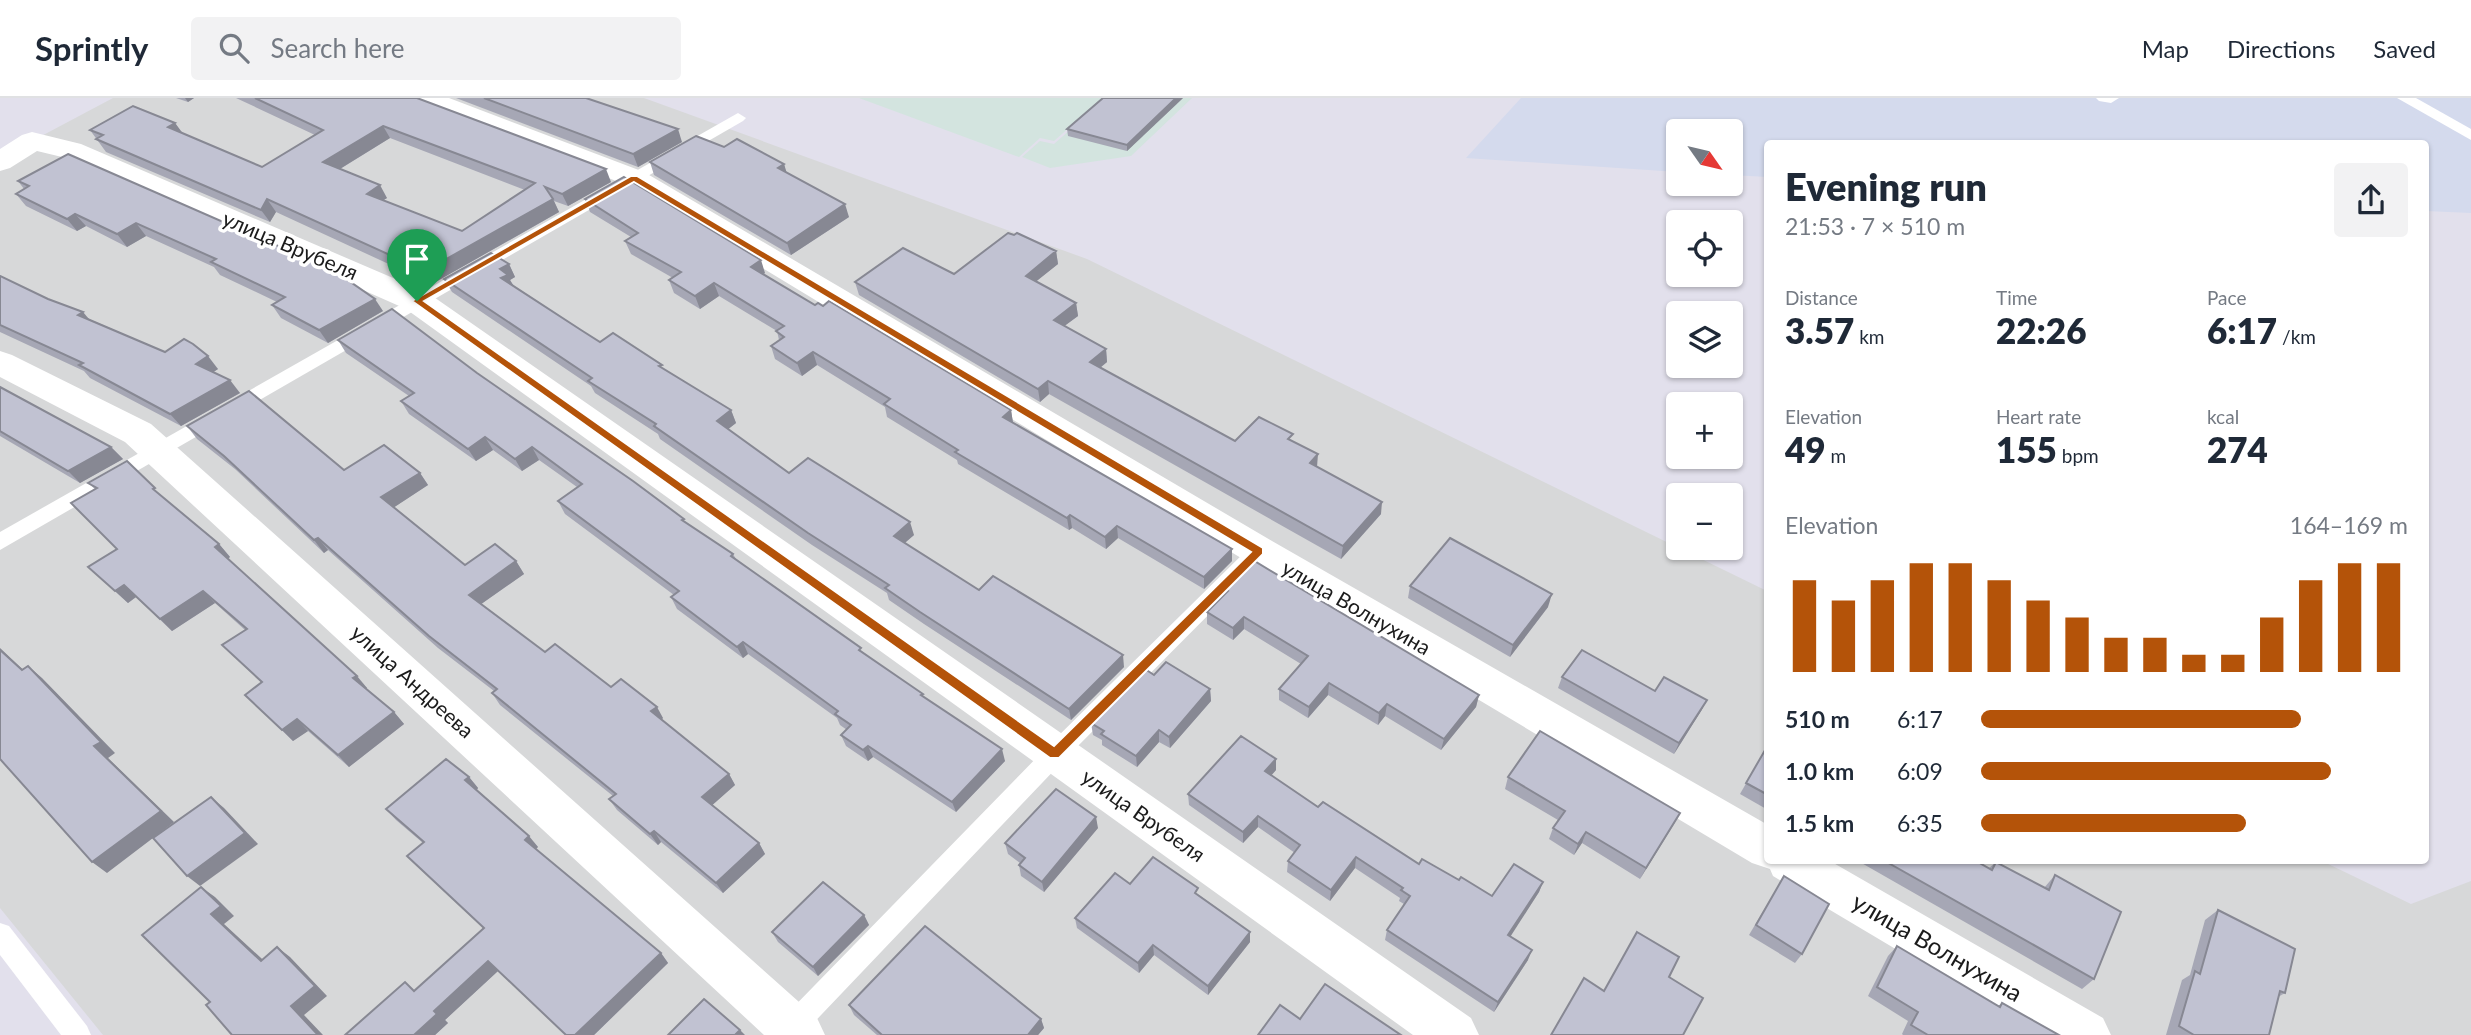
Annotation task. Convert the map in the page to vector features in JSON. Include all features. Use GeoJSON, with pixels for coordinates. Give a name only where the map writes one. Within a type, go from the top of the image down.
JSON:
{"type":"FeatureCollection","features":[{"type":"Feature","properties":{"kind":"street","name":"улица Волнухина"},"geometry":{"type":"LineString","coordinates":[[424,98],[634,178],[1259,551],[1764,847]]}},
{"type":"Feature","properties":{"kind":"street","name":"улица Врубеля"},"geometry":{"type":"LineString","coordinates":[[0,162],[32,141],[71,150],[417,301],[1454,1035]]}},
{"type":"Feature","properties":{"kind":"street","name":"улица Андреева"},"geometry":{"type":"LineString","coordinates":[[0,363],[138,433],[792,1033]]}},
{"type":"Feature","properties":{"kind":"street","name":"улица Волнухина"},"geometry":{"type":"LineString","coordinates":[[1794,864],[2086,1035]]}},
{"type":"Feature","properties":{"kind":"lane"},"geometry":{"type":"LineString","coordinates":[[2104,98],[2111,98]]}},
{"type":"Feature","properties":{"kind":"lane"},"geometry":{"type":"LineString","coordinates":[[2405,98],[2471,135]]}},
{"type":"Feature","properties":{"kind":"lane"},"geometry":{"type":"LineString","coordinates":[[0,542],[738,118]]}},
{"type":"Feature","properties":{"kind":"lane"},"geometry":{"type":"LineString","coordinates":[[792,1033],[1055,754],[1259,551]]}},
{"type":"Feature","properties":{"kind":"lane"},"geometry":{"type":"LineString","coordinates":[[0,935],[78,1035]]}},
{"type":"Feature","properties":{"kind":"shaded area"},"geometry":{"type":"Polygon","coordinates":[[[113,98],[644,98],[1087,259],[1666,542],[1666,560],[1704,560],[1764,590],[1764,864],[2328,864],[2411,904],[2471,881],[2471,1035],[103,1035],[0,908],[0,165],[32,141],[113,98]]]}},
{"type":"Feature","properties":{"kind":"shaded area"},"geometry":{"type":"Polygon","coordinates":[[[859,98],[1103,98],[1054,141],[1040,138],[1019,157],[859,98]]]}},
{"type":"Feature","properties":{"kind":"shaded area"},"geometry":{"type":"Polygon","coordinates":[[[1106,98],[1192,98],[1131,156],[1050,168],[1022,157],[1040,141],[1054,144],[1106,98]]]}},
{"type":"Feature","properties":{"kind":"shaded area"},"geometry":{"type":"Polygon","coordinates":[[[1521,98],[2471,98],[2471,213],[2429,211],[2429,140],[1764,140],[1764,177],[1743,176],[1743,119],[1666,119],[1666,171],[1466,158],[1521,98]]]}},
{"type":"Feature","properties":{"kind":"building"},"geometry":{"type":"Polygon","coordinates":[[[255,98],[417,98],[606,169],[562,194],[545,187],[553,199],[425,271],[267,199],[261,210],[96,139],[103,135],[90,130],[133,106],[175,123],[168,127],[262,167],[323,130],[255,98]],[[383,126],[323,162],[380,185],[367,194],[462,231],[535,183],[383,126]]]}},
{"type":"Feature","properties":{"kind":"building"},"geometry":{"type":"Polygon","coordinates":[[[484,98],[586,98],[678,129],[633,154],[484,98]]]}},
{"type":"Feature","properties":{"kind":"building"},"geometry":{"type":"Polygon","coordinates":[[[1103,98],[1176,98],[1127,145],[1067,129],[1103,98]]]}},
{"type":"Feature","properties":{"kind":"building"},"geometry":{"type":"Polygon","coordinates":[[[696,136],[724,147],[737,139],[784,164],[778,168],[845,204],[787,243],[650,162],[696,136]]]}},
{"type":"Feature","properties":{"kind":"building"},"geometry":{"type":"Polygon","coordinates":[[[68,154],[333,270],[375,299],[319,330],[272,305],[285,297],[211,262],[216,259],[136,223],[117,234],[75,214],[67,219],[16,194],[29,186],[18,181],[68,154]]]}},
{"type":"Feature","properties":{"kind":"building"},"geometry":{"type":"Polygon","coordinates":[[[624,177],[761,260],[751,267],[815,305],[818,303],[823,306],[829,301],[1011,410],[1003,417],[1232,549],[1204,577],[1117,526],[1105,537],[1070,515],[1067,518],[955,452],[958,450],[884,404],[890,399],[813,352],[797,363],[771,346],[784,337],[776,331],[784,326],[714,283],[695,296],[669,280],[681,272],[625,241],[638,233],[585,199],[624,177]]]}},
{"type":"Feature","properties":{"kind":"building"},"geometry":{"type":"Polygon","coordinates":[[[1008,233],[1017,233],[1056,251],[1026,276],[1076,303],[1054,320],[1106,349],[1090,362],[1235,441],[1259,417],[1293,434],[1288,439],[1318,454],[1310,463],[1382,502],[1343,546],[1048,381],[1038,389],[855,282],[903,248],[954,274],[1008,233]]]}},
{"type":"Feature","properties":{"kind":"building"},"geometry":{"type":"Polygon","coordinates":[[[491,253],[509,264],[500,269],[508,275],[501,278],[600,342],[613,333],[662,365],[659,366],[731,410],[717,421],[789,473],[808,458],[910,522],[894,536],[979,590],[993,576],[1123,655],[1069,709],[885,588],[889,585],[808,533],[654,426],[656,424],[588,381],[592,378],[444,279],[491,253]]]}},
{"type":"Feature","properties":{"kind":"building"},"geometry":{"type":"Polygon","coordinates":[[[0,276],[83,312],[78,315],[165,352],[184,339],[208,356],[196,364],[230,380],[170,414],[79,365],[83,363],[0,325],[0,276]]]}},
{"type":"Feature","properties":{"kind":"building"},"geometry":{"type":"Polygon","coordinates":[[[392,309],[477,373],[633,481],[684,519],[682,520],[733,554],[731,556],[923,694],[921,695],[1002,749],[952,802],[868,746],[863,750],[841,735],[851,725],[835,714],[838,711],[743,642],[737,647],[671,597],[679,591],[558,501],[582,484],[532,447],[515,459],[485,437],[468,449],[401,401],[414,393],[338,340],[392,309]]]}},
{"type":"Feature","properties":{"kind":"building"},"geometry":{"type":"Polygon","coordinates":[[[0,387],[111,447],[68,471],[0,431],[0,387]]]}},
{"type":"Feature","properties":{"kind":"building"},"geometry":{"type":"Polygon","coordinates":[[[249,391],[344,470],[384,445],[420,473],[381,497],[465,565],[495,544],[516,561],[469,595],[545,652],[555,644],[611,687],[621,679],[657,707],[651,711],[729,774],[702,797],[759,843],[716,883],[654,831],[650,834],[609,799],[616,794],[492,693],[497,689],[429,636],[318,538],[314,540],[224,456],[187,426],[249,391]]]}},
{"type":"Feature","properties":{"kind":"building"},"geometry":{"type":"Polygon","coordinates":[[[127,461],[155,488],[153,489],[219,544],[215,547],[357,676],[353,678],[394,712],[338,755],[297,719],[282,730],[245,695],[262,682],[222,645],[247,629],[203,591],[160,619],[124,585],[115,591],[88,567],[117,549],[71,503],[97,488],[88,483],[127,461]]]}},
{"type":"Feature","properties":{"kind":"building"},"geometry":{"type":"Polygon","coordinates":[[[1450,538],[1552,594],[1513,645],[1410,586],[1450,538]]]}},
{"type":"Feature","properties":{"kind":"building"},"geometry":{"type":"Polygon","coordinates":[[[1253,561],[1479,695],[1444,739],[1387,704],[1379,713],[1329,683],[1309,707],[1279,689],[1308,656],[1244,617],[1233,628],[1207,612],[1253,561]]]}},
{"type":"Feature","properties":{"kind":"building"},"geometry":{"type":"Polygon","coordinates":[[[0,650],[22,670],[28,666],[101,742],[94,746],[161,811],[92,862],[0,759],[0,650]]]}},
{"type":"Feature","properties":{"kind":"building"},"geometry":{"type":"Polygon","coordinates":[[[1582,650],[1655,691],[1664,677],[1707,700],[1679,743],[1562,677],[1582,650]]]}},
{"type":"Feature","properties":{"kind":"building"},"geometry":{"type":"Polygon","coordinates":[[[1166,662],[1210,689],[1169,737],[1159,730],[1136,756],[1101,734],[1104,731],[1091,723],[1145,669],[1154,675],[1166,662]]]}},
{"type":"Feature","properties":{"kind":"building"},"geometry":{"type":"Polygon","coordinates":[[[1540,731],[1680,813],[1646,868],[1586,832],[1578,844],[1553,828],[1565,811],[1508,777],[1540,731]]]}},
{"type":"Feature","properties":{"kind":"building"},"geometry":{"type":"Polygon","coordinates":[[[1241,736],[1276,759],[1265,771],[1318,807],[1323,802],[1419,864],[1422,859],[1459,880],[1461,877],[1492,896],[1514,864],[1543,882],[1508,935],[1532,950],[1498,1002],[1387,930],[1410,896],[1401,890],[1403,888],[1356,857],[1331,890],[1288,861],[1300,845],[1258,816],[1243,832],[1188,794],[1241,736]]]}},
{"type":"Feature","properties":{"kind":"building"},"geometry":{"type":"Polygon","coordinates":[[[1764,752],[1764,793],[1746,783],[1764,752]]]}},
{"type":"Feature","properties":{"kind":"building"},"geometry":{"type":"Polygon","coordinates":[[[446,759],[469,777],[465,780],[529,836],[525,840],[661,953],[575,1035],[566,1035],[488,961],[434,1011],[437,1014],[414,1035],[345,1035],[405,982],[414,991],[484,928],[407,856],[424,842],[386,809],[446,759]]]}},
{"type":"Feature","properties":{"kind":"building"},"geometry":{"type":"Polygon","coordinates":[[[1056,789],[1096,817],[1042,882],[1019,865],[1025,858],[1005,843],[1056,789]]]}},
{"type":"Feature","properties":{"kind":"building"},"geometry":{"type":"Polygon","coordinates":[[[211,797],[245,833],[187,876],[153,838],[211,797]]]}},
{"type":"Feature","properties":{"kind":"building"},"geometry":{"type":"Polygon","coordinates":[[[1153,857],[1198,888],[1195,893],[1250,932],[1208,986],[1153,945],[1138,963],[1075,918],[1115,873],[1130,884],[1153,857]]]}},
{"type":"Feature","properties":{"kind":"building"},"geometry":{"type":"Polygon","coordinates":[[[1890,864],[1981,864],[1992,870],[1995,864],[2000,864],[2049,890],[2055,875],[2121,912],[2094,979],[1890,864]]]}},
{"type":"Feature","properties":{"kind":"building"},"geometry":{"type":"Polygon","coordinates":[[[1784,876],[1829,904],[1802,954],[1756,925],[1784,876]]]}},
{"type":"Feature","properties":{"kind":"building"},"geometry":{"type":"Polygon","coordinates":[[[823,882],[864,915],[813,967],[772,932],[823,882]]]}},
{"type":"Feature","properties":{"kind":"building"},"geometry":{"type":"Polygon","coordinates":[[[201,887],[221,906],[211,914],[261,961],[277,947],[315,986],[291,1006],[318,1035],[232,1035],[206,1005],[210,1002],[142,935],[201,887]]]}},
{"type":"Feature","properties":{"kind":"building"},"geometry":{"type":"Polygon","coordinates":[[[2218,910],[2295,949],[2285,993],[2280,991],[2269,1035],[2194,1035],[2179,1026],[2195,971],[2200,974],[2218,910]]]}},
{"type":"Feature","properties":{"kind":"building"},"geometry":{"type":"Polygon","coordinates":[[[925,926],[1041,1019],[1028,1035],[882,1035],[849,1005],[925,926]]]}},
{"type":"Feature","properties":{"kind":"building"},"geometry":{"type":"Polygon","coordinates":[[[1637,932],[1679,957],[1669,977],[1703,998],[1683,1035],[1551,1035],[1584,978],[1604,991],[1637,932]]]}},
{"type":"Feature","properties":{"kind":"building"},"geometry":{"type":"Polygon","coordinates":[[[1897,946],[2000,1007],[2002,1003],[2059,1035],[1928,1035],[1911,1025],[1918,1012],[1877,987],[1897,946]]]}},
{"type":"Feature","properties":{"kind":"building"},"geometry":{"type":"Polygon","coordinates":[[[1325,984],[1401,1035],[1258,1035],[1280,1005],[1300,1019],[1325,984]]]}},
{"type":"Feature","properties":{"kind":"building"},"geometry":{"type":"Polygon","coordinates":[[[704,999],[740,1030],[735,1035],[668,1035],[704,999]]]}},
{"type":"Feature","properties":{"kind":"route"},"geometry":{"type":"LineString","coordinates":[[634,178],[1259,551],[1055,754],[417,301],[634,178]]}}]}
